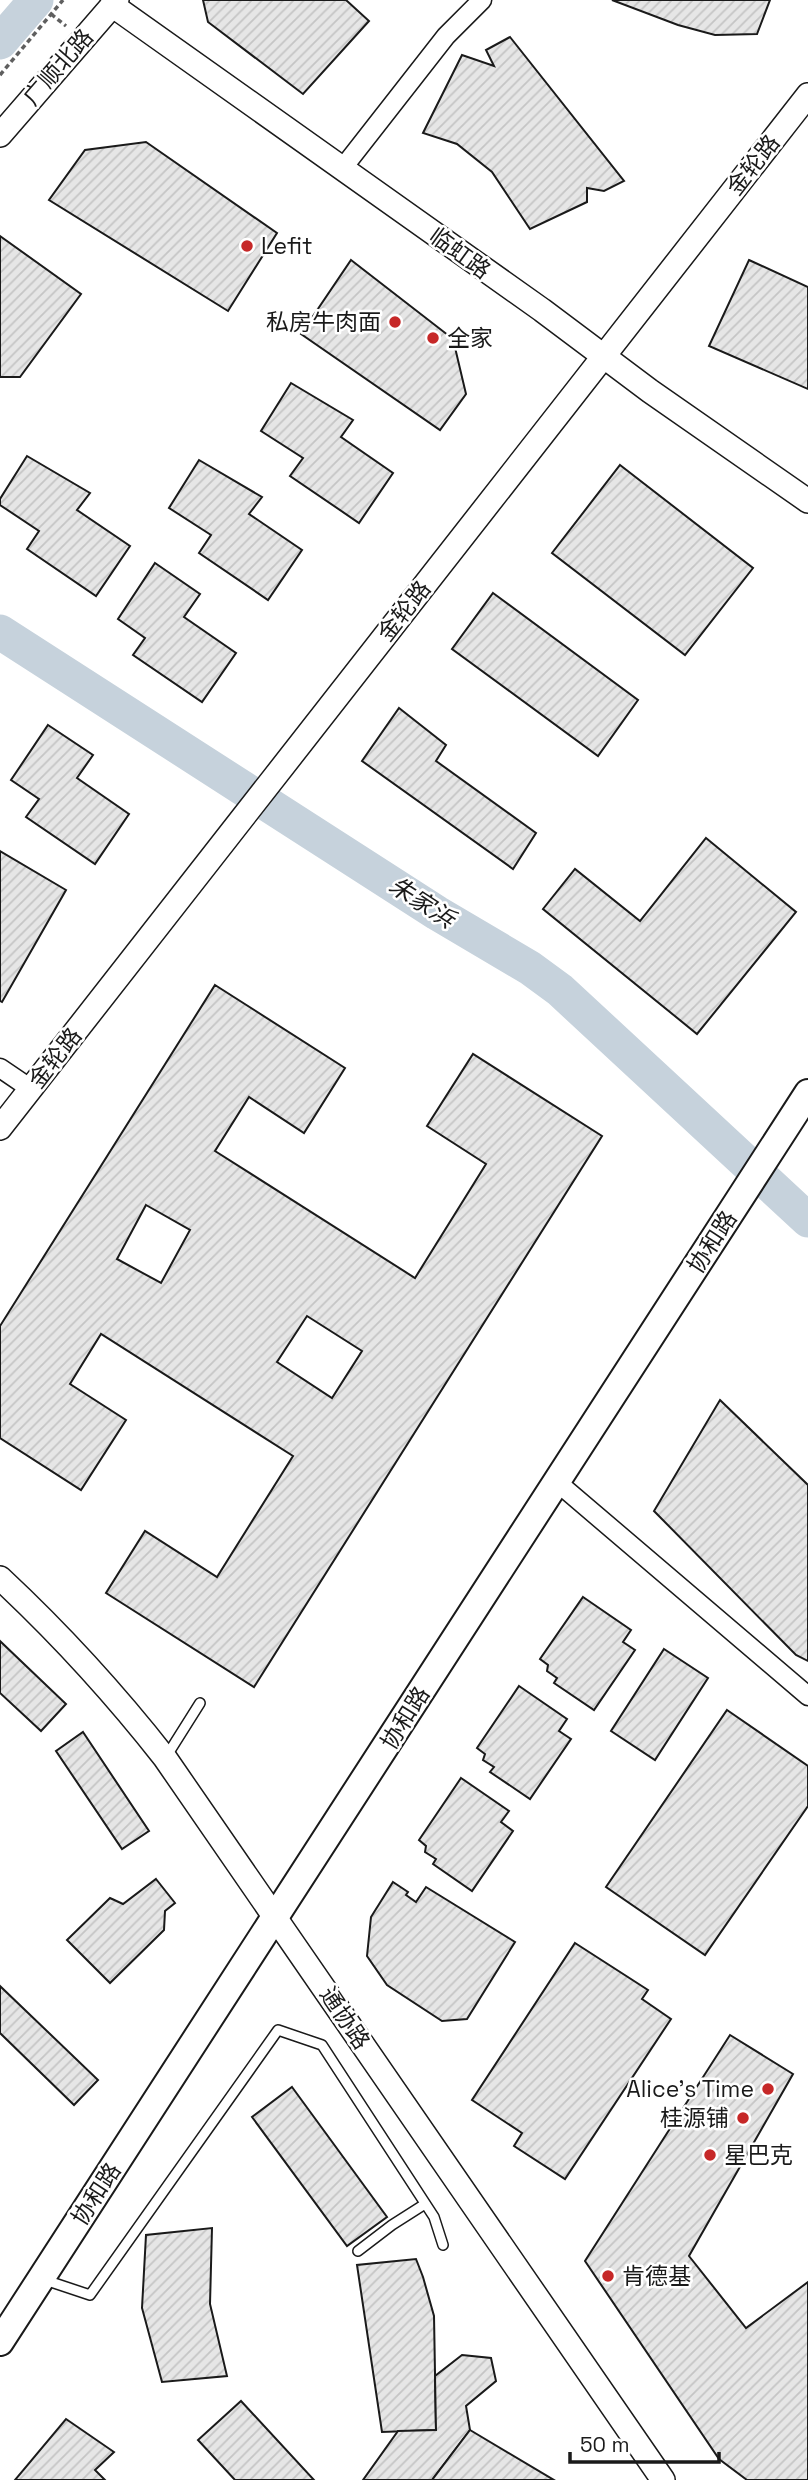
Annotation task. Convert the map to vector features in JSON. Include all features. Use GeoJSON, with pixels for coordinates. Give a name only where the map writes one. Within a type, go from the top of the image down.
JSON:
{"type":"FeatureCollection","features":[{"type":"Feature","properties":{"kind":"main road","name":"协和路"},"geometry":{"type":"LineString","coordinates":[[0,2342],[808,1093]]}},
{"type":"Feature","properties":{"kind":"street"},"geometry":{"type":"LineString","coordinates":[[342,169],[446,36],[482,0]]}},
{"type":"Feature","properties":{"kind":"street","name":"临虹路"},"geometry":{"type":"LineString","coordinates":[[114,3],[650,391],[808,501]]}},
{"type":"Feature","properties":{"kind":"street","name":"广顺北路"},"geometry":{"type":"LineString","coordinates":[[0,135],[114,3]]}},
{"type":"Feature","properties":{"kind":"street","name":"金轮路"},"geometry":{"type":"LineString","coordinates":[[0,1128],[808,95]]}},
{"type":"Feature","properties":{"kind":"street"},"geometry":{"type":"LineString","coordinates":[[0,1068],[31,1089]]}},
{"type":"Feature","properties":{"kind":"street"},"geometry":{"type":"LineString","coordinates":[[557,1482],[808,1696]]}},
{"type":"Feature","properties":{"kind":"street","name":"通协路"},"geometry":{"type":"LineString","coordinates":[[0,1578],[86,1662],[165,1758],[663,2480]]}},
{"type":"Feature","properties":{"kind":"lane"},"geometry":{"type":"LineString","coordinates":[[165,1758],[200,1703]]}},
{"type":"Feature","properties":{"kind":"lane"},"geometry":{"type":"LineString","coordinates":[[41,2279],[90,2295],[278,2030],[322,2045],[434,2217],[443,2245]]}},
{"type":"Feature","properties":{"kind":"lane"},"geometry":{"type":"LineString","coordinates":[[358,2251],[425,2204]]}},
{"type":"Feature","properties":{"kind":"path"},"geometry":{"type":"LineString","coordinates":[[0,75],[64,0]]}},
{"type":"Feature","properties":{"kind":"building"},"geometry":{"type":"Polygon","coordinates":[[[203,0],[346,0],[369,21],[303,94],[208,22],[203,0]]]}},
{"type":"Feature","properties":{"kind":"building"},"geometry":{"type":"Polygon","coordinates":[[[612,0],[770,0],[757,34],[715,35],[678,25],[612,0]]]}},
{"type":"Feature","properties":{"kind":"building"},"geometry":{"type":"Polygon","coordinates":[[[510,37],[624,181],[604,191],[587,188],[587,202],[530,229],[492,172],[457,144],[423,133],[462,55],[494,66],[486,50],[510,37]]]}},
{"type":"Feature","properties":{"kind":"building"},"geometry":{"type":"Polygon","coordinates":[[[146,142],[277,233],[228,311],[49,200],[85,150],[146,142]]]}},
{"type":"Feature","properties":{"kind":"building"},"geometry":{"type":"Polygon","coordinates":[[[0,236],[81,294],[20,377],[0,377],[0,236]]]}},
{"type":"Feature","properties":{"kind":"building"},"geometry":{"type":"Polygon","coordinates":[[[351,260],[453,339],[466,394],[440,430],[301,334],[351,260]]]}},
{"type":"Feature","properties":{"kind":"building"},"geometry":{"type":"Polygon","coordinates":[[[749,260],[808,287],[808,389],[709,346],[749,260]]]}},
{"type":"Feature","properties":{"kind":"building"},"geometry":{"type":"Polygon","coordinates":[[[291,383],[353,420],[341,437],[393,473],[359,523],[290,476],[303,458],[261,431],[291,383]]]}},
{"type":"Feature","properties":{"kind":"building"},"geometry":{"type":"Polygon","coordinates":[[[27,456],[90,493],[77,510],[130,546],[96,596],[27,549],[39,531],[0,505],[0,499],[27,456]]]}},
{"type":"Feature","properties":{"kind":"building"},"geometry":{"type":"Polygon","coordinates":[[[199,460],[262,497],[249,514],[302,550],[268,600],[199,553],[211,535],[169,508],[199,460]]]}},
{"type":"Feature","properties":{"kind":"building"},"geometry":{"type":"Polygon","coordinates":[[[620,465],[753,568],[685,655],[552,553],[620,465]]]}},
{"type":"Feature","properties":{"kind":"building"},"geometry":{"type":"Polygon","coordinates":[[[155,563],[200,594],[184,617],[236,653],[202,702],[133,655],[145,638],[118,619],[155,563]]]}},
{"type":"Feature","properties":{"kind":"building"},"geometry":{"type":"Polygon","coordinates":[[[493,593],[638,700],[598,756],[452,649],[493,593]]]}},
{"type":"Feature","properties":{"kind":"building"},"geometry":{"type":"Polygon","coordinates":[[[399,708],[446,745],[436,761],[536,833],[513,869],[362,761],[399,708]]]}},
{"type":"Feature","properties":{"kind":"building"},"geometry":{"type":"Polygon","coordinates":[[[48,725],[93,755],[77,778],[129,814],[95,864],[26,817],[39,799],[11,780],[48,725]]]}},
{"type":"Feature","properties":{"kind":"building"},"geometry":{"type":"Polygon","coordinates":[[[706,838],[796,912],[697,1034],[543,909],[575,869],[640,921],[706,838]]]}},
{"type":"Feature","properties":{"kind":"building"},"geometry":{"type":"Polygon","coordinates":[[[0,851],[66,890],[2,1002],[0,1001],[0,851]]]}},
{"type":"Feature","properties":{"kind":"building"},"geometry":{"type":"Polygon","coordinates":[[[215,985],[345,1068],[304,1133],[249,1097],[215,1151],[415,1278],[486,1164],[427,1126],[473,1054],[602,1136],[254,1687],[106,1593],[145,1531],[217,1577],[293,1456],[101,1334],[70,1384],[126,1420],[81,1490],[0,1438],[0,1326],[215,985]],[[146,1205],[117,1259],[161,1283],[190,1230],[146,1205]],[[307,1316],[277,1362],[332,1398],[362,1351],[307,1316]]]}},
{"type":"Feature","properties":{"kind":"building"},"geometry":{"type":"Polygon","coordinates":[[[720,1400],[808,1485],[808,1661],[796,1655],[654,1511],[720,1400]]]}},
{"type":"Feature","properties":{"kind":"building"},"geometry":{"type":"Polygon","coordinates":[[[583,1597],[631,1630],[623,1642],[635,1650],[594,1710],[554,1683],[557,1678],[547,1671],[548,1665],[540,1659],[583,1597]]]}},
{"type":"Feature","properties":{"kind":"building"},"geometry":{"type":"Polygon","coordinates":[[[0,1641],[66,1704],[41,1731],[0,1693],[0,1641]]]}},
{"type":"Feature","properties":{"kind":"building"},"geometry":{"type":"Polygon","coordinates":[[[664,1649],[708,1678],[655,1760],[611,1731],[664,1649]]]}},
{"type":"Feature","properties":{"kind":"building"},"geometry":{"type":"Polygon","coordinates":[[[519,1686],[567,1719],[559,1731],[571,1739],[530,1799],[490,1772],[494,1767],[483,1760],[485,1754],[477,1748],[519,1686]]]}},
{"type":"Feature","properties":{"kind":"building"},"geometry":{"type":"Polygon","coordinates":[[[727,1710],[808,1766],[808,1806],[705,1955],[606,1887],[727,1710]]]}},
{"type":"Feature","properties":{"kind":"building"},"geometry":{"type":"Polygon","coordinates":[[[83,1732],[149,1831],[122,1849],[56,1751],[83,1732]]]}},
{"type":"Feature","properties":{"kind":"building"},"geometry":{"type":"Polygon","coordinates":[[[461,1778],[509,1811],[501,1822],[513,1831],[472,1891],[433,1864],[436,1859],[425,1852],[426,1846],[419,1840],[461,1778]]]}},
{"type":"Feature","properties":{"kind":"building"},"geometry":{"type":"Polygon","coordinates":[[[156,1879],[175,1903],[165,1911],[164,1930],[110,1983],[67,1940],[110,1898],[123,1904],[156,1879]]]}},
{"type":"Feature","properties":{"kind":"building"},"geometry":{"type":"Polygon","coordinates":[[[393,1882],[408,1892],[406,1895],[416,1902],[426,1887],[515,1942],[467,2019],[442,2021],[387,1985],[367,1956],[371,1917],[393,1882]]]}},
{"type":"Feature","properties":{"kind":"building"},"geometry":{"type":"Polygon","coordinates":[[[575,1943],[648,1990],[642,1999],[671,2019],[565,2179],[514,2146],[522,2133],[472,2100],[575,1943]]]}},
{"type":"Feature","properties":{"kind":"building"},"geometry":{"type":"Polygon","coordinates":[[[0,1986],[98,2080],[74,2105],[0,2033],[0,1986]]]}},
{"type":"Feature","properties":{"kind":"building"},"geometry":{"type":"Polygon","coordinates":[[[730,2035],[793,2074],[689,2256],[746,2328],[808,2282],[808,2480],[747,2480],[719,2459],[585,2261],[730,2035]]]}},
{"type":"Feature","properties":{"kind":"building"},"geometry":{"type":"Polygon","coordinates":[[[292,2087],[387,2217],[347,2246],[252,2117],[292,2087]]]}},
{"type":"Feature","properties":{"kind":"building"},"geometry":{"type":"Polygon","coordinates":[[[212,2228],[210,2304],[227,2376],[162,2382],[142,2308],[146,2235],[212,2228]]]}},
{"type":"Feature","properties":{"kind":"building"},"geometry":{"type":"Polygon","coordinates":[[[416,2259],[434,2316],[436,2430],[382,2432],[357,2265],[416,2259]]]}},
{"type":"Feature","properties":{"kind":"building"},"geometry":{"type":"Polygon","coordinates":[[[462,2355],[491,2358],[496,2381],[466,2406],[470,2430],[432,2480],[363,2480],[398,2431],[436,2430],[435,2376],[462,2355]]]}},
{"type":"Feature","properties":{"kind":"building"},"geometry":{"type":"Polygon","coordinates":[[[241,2401],[314,2480],[235,2480],[198,2440],[241,2401]]]}},
{"type":"Feature","properties":{"kind":"building"},"geometry":{"type":"Polygon","coordinates":[[[66,2419],[114,2452],[95,2470],[105,2480],[15,2480],[66,2419]]]}},
{"type":"Feature","properties":{"kind":"building"},"geometry":{"type":"Polygon","coordinates":[[[470,2430],[554,2480],[432,2480],[470,2430]]]}},
{"type":"Feature","properties":{"kind":"waterway"},"geometry":{"type":"LineString","coordinates":[[0,42],[36,0]]}},
{"type":"Feature","properties":{"kind":"waterway","name":"朱家浜"},"geometry":{"type":"LineString","coordinates":[[0,632],[437,913],[530,968],[560,990],[808,1220]]}},
{"type":"Feature","properties":{"kind":"place","name":"Lefit"},"geometry":{"type":"Point","coordinates":[247,246]}},
{"type":"Feature","properties":{"kind":"place","name":"私房牛肉面"},"geometry":{"type":"Point","coordinates":[395,322]}},
{"type":"Feature","properties":{"kind":"place","name":"全家"},"geometry":{"type":"Point","coordinates":[433,338]}},
{"type":"Feature","properties":{"kind":"place","name":"Alice's Time"},"geometry":{"type":"Point","coordinates":[768,2089]}},
{"type":"Feature","properties":{"kind":"place","name":"桂源铺"},"geometry":{"type":"Point","coordinates":[743,2118]}},
{"type":"Feature","properties":{"kind":"place","name":"星巴克"},"geometry":{"type":"Point","coordinates":[710,2155]}},
{"type":"Feature","properties":{"kind":"place","name":"肯德基"},"geometry":{"type":"Point","coordinates":[608,2276]}}]}
